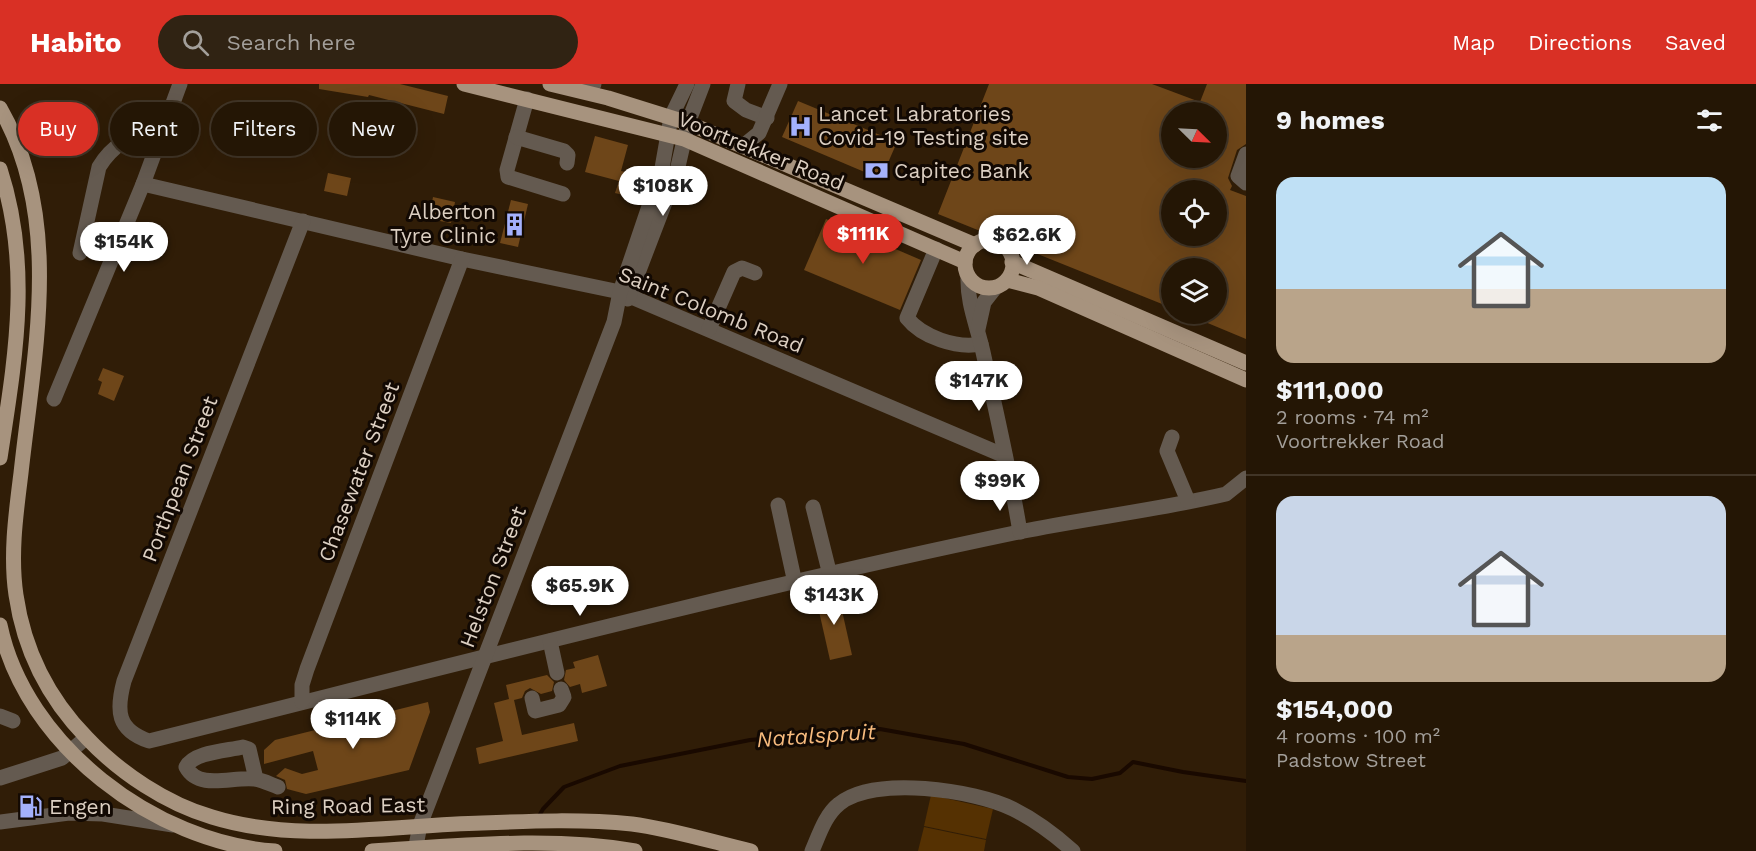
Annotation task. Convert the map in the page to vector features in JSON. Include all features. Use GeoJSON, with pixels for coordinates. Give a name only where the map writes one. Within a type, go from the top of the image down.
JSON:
{"type":"FeatureCollection","features":[{"type":"Feature","properties":{"kind":"main road","name":"Voortrekker Road"},"geometry":{"type":"LineString","coordinates":[[464,84],[684,139],[936,249],[966,269],[975,284],[984,288],[1001,284],[1038,288],[1246,380]]}},
{"type":"Feature","properties":{"kind":"main road","name":"Voortrekker Road"},"geometry":{"type":"LineString","coordinates":[[555,86],[608,98],[688,123],[975,245],[986,240],[999,242],[1008,250],[1012,262],[1246,363]]}},
{"type":"Feature","properties":{"kind":"main road","name":"Ring Road East"},"geometry":{"type":"LineString","coordinates":[[0,108],[25,163],[37,212],[40,272],[15,525],[16,593],[24,632],[46,687],[86,738],[124,771],[173,801],[211,817],[263,829],[322,832],[420,825],[582,821],[635,825],[751,851]]}},
{"type":"Feature","properties":{"kind":"main road"},"geometry":{"type":"LineString","coordinates":[[0,169],[14,221],[19,276],[16,351],[0,458]]}},
{"type":"Feature","properties":{"kind":"main road"},"geometry":{"type":"LineString","coordinates":[[966,269],[975,245]]}},
{"type":"Feature","properties":{"kind":"main road"},"geometry":{"type":"LineString","coordinates":[[1001,284],[1012,262]]}},
{"type":"Feature","properties":{"kind":"main road"},"geometry":{"type":"LineString","coordinates":[[16,351],[34,348]]}},
{"type":"Feature","properties":{"kind":"main road","name":"Ring Road East"},"geometry":{"type":"LineString","coordinates":[[0,625],[4,643],[30,700],[70,753],[111,788],[176,825],[208,837],[274,851]]}},
{"type":"Feature","properties":{"kind":"main road","name":"Ring Road East"},"geometry":{"type":"LineString","coordinates":[[372,851],[485,845],[577,844],[635,851]]}},
{"type":"Feature","properties":{"kind":"street"},"geometry":{"type":"LineString","coordinates":[[173,102],[180,84]]}},
{"type":"Feature","properties":{"kind":"street"},"geometry":{"type":"LineString","coordinates":[[555,86],[594,84]]}},
{"type":"Feature","properties":{"kind":"street","name":"Helston Street"},"geometry":{"type":"LineString","coordinates":[[625,294],[662,168],[666,134],[671,117],[687,84]]}},
{"type":"Feature","properties":{"kind":"street","name":"Helston Street"},"geometry":{"type":"LineString","coordinates":[[415,850],[420,825],[484,656],[625,294],[677,171],[688,123],[703,84]]}},
{"type":"Feature","properties":{"kind":"street"},"geometry":{"type":"LineString","coordinates":[[738,84],[734,101],[738,106],[767,118]]}},
{"type":"Feature","properties":{"kind":"street"},"geometry":{"type":"LineString","coordinates":[[742,146],[759,133],[780,84]]}},
{"type":"Feature","properties":{"kind":"street"},"geometry":{"type":"LineString","coordinates":[[526,99],[507,170],[508,177],[563,194]]}},
{"type":"Feature","properties":{"kind":"street"},"geometry":{"type":"LineString","coordinates":[[516,137],[564,151],[568,155],[567,163]]}},
{"type":"Feature","properties":{"kind":"street"},"geometry":{"type":"LineString","coordinates":[[80,253],[99,167],[110,153]]}},
{"type":"Feature","properties":{"kind":"street"},"geometry":{"type":"LineString","coordinates":[[1246,154],[1238,176],[1246,183]]}},
{"type":"Feature","properties":{"kind":"street"},"geometry":{"type":"LineString","coordinates":[[54,399],[153,156]]}},
{"type":"Feature","properties":{"kind":"street","name":"Saint Colomb Road"},"geometry":{"type":"LineString","coordinates":[[143,184],[462,259],[625,294],[1005,456]]}},
{"type":"Feature","properties":{"kind":"street","name":"Porthpean Street"},"geometry":{"type":"LineString","coordinates":[[192,730],[149,741],[128,731],[122,721],[119,700],[124,681],[303,221]]}},
{"type":"Feature","properties":{"kind":"street"},"geometry":{"type":"LineString","coordinates":[[936,249],[907,318],[921,330],[952,343],[969,346],[979,336],[984,302],[1001,284]]}},
{"type":"Feature","properties":{"kind":"street","name":"Chasewater Street"},"geometry":{"type":"LineString","coordinates":[[302,702],[302,685],[307,669],[462,259]]}},
{"type":"Feature","properties":{"kind":"street"},"geometry":{"type":"LineString","coordinates":[[709,329],[734,272],[742,268],[755,273]]}},
{"type":"Feature","properties":{"kind":"street"},"geometry":{"type":"LineString","coordinates":[[966,269],[967,297],[979,336],[1020,532]]}},
{"type":"Feature","properties":{"kind":"street"},"geometry":{"type":"LineString","coordinates":[[1172,437],[1167,451],[1188,501]]}},
{"type":"Feature","properties":{"kind":"street"},"geometry":{"type":"LineString","coordinates":[[198,757],[192,730],[484,656],[830,575],[1020,532],[1226,494],[1246,478]]}},
{"type":"Feature","properties":{"kind":"street"},"geometry":{"type":"LineString","coordinates":[[777,506],[795,583]]}},
{"type":"Feature","properties":{"kind":"street"},"geometry":{"type":"LineString","coordinates":[[813,507],[830,575]]}},
{"type":"Feature","properties":{"kind":"street"},"geometry":{"type":"LineString","coordinates":[[550,641],[557,673]]}},
{"type":"Feature","properties":{"kind":"street"},"geometry":{"type":"LineString","coordinates":[[535,710],[563,702],[561,689]]}},
{"type":"Feature","properties":{"kind":"street"},"geometry":{"type":"LineString","coordinates":[[0,778],[45,765],[70,753],[86,738]]}},
{"type":"Feature","properties":{"kind":"street"},"geometry":{"type":"LineString","coordinates":[[256,779],[249,749],[243,747],[198,757],[189,761],[186,768],[189,774],[205,780],[256,779],[278,787]]}},
{"type":"Feature","properties":{"kind":"street"},"geometry":{"type":"LineString","coordinates":[[812,851],[825,822],[844,800],[861,792],[902,788],[927,788],[1011,808],[1073,851]]}},
{"type":"Feature","properties":{"kind":"street"},"geometry":{"type":"LineString","coordinates":[[0,822],[80,813],[103,814],[176,825]]}},
{"type":"Feature","properties":{"kind":"shaded area"},"geometry":{"type":"Polygon","coordinates":[[[931,795],[993,809],[986,839],[924,826],[931,795]]]}},
{"type":"Feature","properties":{"kind":"shaded area"},"geometry":{"type":"Polygon","coordinates":[[[924,827],[986,840],[984,851],[918,851],[924,827]]]}},
{"type":"Feature","properties":{"kind":"building"},"geometry":{"type":"Polygon","coordinates":[[[319,84],[400,84],[448,96],[444,114],[416,107],[416,102],[397,102],[369,95],[368,97],[319,89],[319,84]]]}},
{"type":"Feature","properties":{"kind":"building"},"geometry":{"type":"Polygon","coordinates":[[[989,84],[1152,84],[1200,102],[1207,84],[1246,84],[1246,144],[1237,150],[1228,178],[1232,186],[1230,190],[1246,196],[1246,339],[1210,324],[1227,324],[1227,258],[1161,258],[1161,304],[938,214],[989,84]]]}},
{"type":"Feature","properties":{"kind":"building"},"geometry":{"type":"Polygon","coordinates":[[[798,101],[897,142],[881,179],[782,137],[798,101]]]}},
{"type":"Feature","properties":{"kind":"building"},"geometry":{"type":"Polygon","coordinates":[[[595,136],[628,145],[621,171],[641,176],[635,198],[615,193],[619,181],[585,172],[595,136]]]}},
{"type":"Feature","properties":{"kind":"building"},"geometry":{"type":"Polygon","coordinates":[[[328,173],[351,178],[347,196],[324,191],[328,173]]]}},
{"type":"Feature","properties":{"kind":"building"},"geometry":{"type":"Polygon","coordinates":[[[433,197],[455,202],[451,223],[429,219],[433,197]]]}},
{"type":"Feature","properties":{"kind":"building","name":"Alberton Tyre Clinic"},"geometry":{"type":"Polygon","coordinates":[[[511,200],[528,204],[518,247],[500,243],[511,200]]]}},
{"type":"Feature","properties":{"kind":"building"},"geometry":{"type":"Polygon","coordinates":[[[826,219],[921,260],[900,310],[804,270],[826,219]]]}},
{"type":"Feature","properties":{"kind":"building"},"geometry":{"type":"Polygon","coordinates":[[[103,368],[124,376],[114,401],[98,394],[102,382],[98,380],[103,368]]]}},
{"type":"Feature","properties":{"kind":"building"},"geometry":{"type":"Polygon","coordinates":[[[838,593],[852,655],[830,660],[816,598],[838,593]]]}},
{"type":"Feature","properties":{"kind":"building"},"geometry":{"type":"Polygon","coordinates":[[[598,655],[607,686],[582,693],[580,684],[570,687],[564,680],[566,670],[575,668],[573,662],[598,655]]]}},
{"type":"Feature","properties":{"kind":"building"},"geometry":{"type":"Polygon","coordinates":[[[547,675],[554,682],[552,691],[541,694],[530,688],[525,691],[522,698],[514,700],[522,735],[574,723],[578,741],[479,764],[476,748],[503,741],[494,703],[509,699],[506,685],[547,675]]]}},
{"type":"Feature","properties":{"kind":"building"},"geometry":{"type":"Polygon","coordinates":[[[428,702],[430,712],[409,770],[306,794],[287,789],[285,780],[276,776],[285,768],[302,774],[318,770],[313,751],[264,764],[264,750],[275,740],[428,702]]]}},
{"type":"Feature","properties":{"kind":"waterway","name":"Natalspruit"},"geometry":{"type":"LineString","coordinates":[[539,816],[564,787],[620,766],[750,740],[880,729],[964,744],[1068,777],[1092,779],[1120,773],[1133,762],[1246,781]]}},
{"type":"Feature","properties":{"kind":"place","name":"Lancet Labratories Covid-19 Testing site"},"geometry":{"type":"Point","coordinates":[800,126]}},
{"type":"Feature","properties":{"kind":"place","name":"Capitec Bank"},"geometry":{"type":"Point","coordinates":[876,171]}},
{"type":"Feature","properties":{"kind":"place","name":"Alberton Tyre Clinic"},"geometry":{"type":"Point","coordinates":[514,224]}},
{"type":"Feature","properties":{"kind":"place","name":"Engen"},"geometry":{"type":"Point","coordinates":[31,807]}}]}
